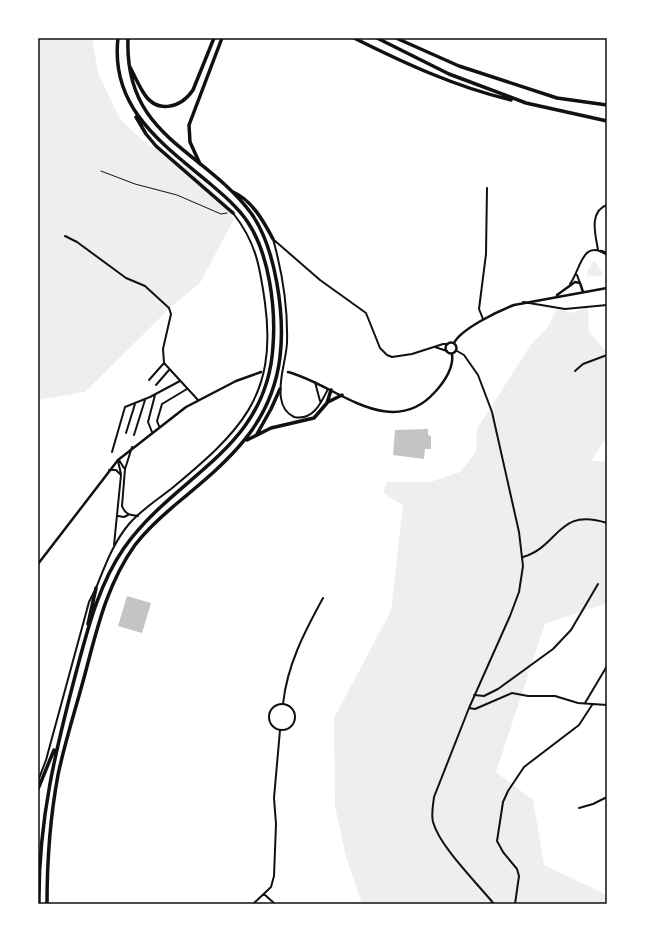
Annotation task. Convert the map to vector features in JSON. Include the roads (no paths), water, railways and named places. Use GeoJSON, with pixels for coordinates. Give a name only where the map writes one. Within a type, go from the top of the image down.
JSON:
{"type":"FeatureCollection","features":[{"type":"Feature","properties":{"kind":"highway"},"geometry":{"type":"LineString","coordinates":[[48,904],[47,897],[51,822],[58,774],[94,638],[110,590],[126,560],[147,532],[169,509],[223,464],[246,440],[269,399],[280,358],[281,329],[276,280],[269,248],[253,216],[231,191],[175,144],[151,119],[142,107],[134,88],[129,64],[128,38]]}},
{"type":"Feature","properties":{"kind":"highway"},"geometry":{"type":"LineString","coordinates":[[129,64],[147,98],[158,106],[172,107],[183,101],[193,90],[214,38]]}},
{"type":"Feature","properties":{"kind":"highway"},"geometry":{"type":"LineString","coordinates":[[201,166],[190,142],[189,125],[222,38]]}},
{"type":"Feature","properties":{"kind":"highway"},"geometry":{"type":"LineString","coordinates":[[354,38],[401,60],[485,94],[607,121]]}},
{"type":"Feature","properties":{"kind":"highway"},"geometry":{"type":"LineString","coordinates":[[377,38],[449,74],[526,103]]}},
{"type":"Feature","properties":{"kind":"highway"},"geometry":{"type":"LineString","coordinates":[[396,38],[459,66],[520,86],[558,98],[607,105]]}},
{"type":"Feature","properties":{"kind":"highway"},"geometry":{"type":"LineString","coordinates":[[117,39],[118,70],[123,89],[143,130],[156,146],[233,213]]}},
{"type":"Feature","properties":{"kind":"highway"},"geometry":{"type":"LineString","coordinates":[[88,630],[108,577],[131,539],[160,507],[229,447],[247,424],[255,411],[266,386],[270,373],[274,344],[272,305],[265,263],[252,229],[245,218],[227,198],[166,147],[135,114]]}},
{"type":"Feature","properties":{"kind":"highway"},"geometry":{"type":"LineString","coordinates":[[231,191],[240,195],[260,216],[273,239]]}},
{"type":"Feature","properties":{"kind":"highway"},"geometry":{"type":"LineString","coordinates":[[256,434],[271,409],[280,388]]}},
{"type":"Feature","properties":{"kind":"highway"},"geometry":{"type":"LineString","coordinates":[[327,403],[330,389]]}},
{"type":"Feature","properties":{"kind":"highway"},"geometry":{"type":"LineString","coordinates":[[246,440],[256,434],[279,426],[314,418],[327,403],[342,395]]}},
{"type":"Feature","properties":{"kind":"highway"},"geometry":{"type":"LineString","coordinates":[[39,904],[43,821],[56,745],[88,630],[96,588]]}},
{"type":"Feature","properties":{"kind":"highway"},"geometry":{"type":"LineString","coordinates":[[38,788],[56,745]]}},
{"type":"Feature","properties":{"kind":"street"},"geometry":{"type":"LineString","coordinates":[[484,320],[479,309],[486,254],[487,188]]}},
{"type":"Feature","properties":{"kind":"street"},"geometry":{"type":"LineString","coordinates":[[600,251],[594,226],[598,212],[607,206]]}},
{"type":"Feature","properties":{"kind":"street"},"geometry":{"type":"LineString","coordinates":[[38,781],[46,760],[89,602],[113,547],[130,523],[197,467],[230,437],[248,412],[262,378],[266,359],[267,329],[260,269],[248,233],[233,213]]}},
{"type":"Feature","properties":{"kind":"street"},"geometry":{"type":"LineString","coordinates":[[65,236],[77,242],[126,278],[146,286],[169,308],[172,314],[163,349],[164,363],[198,400]]}},
{"type":"Feature","properties":{"kind":"street"},"geometry":{"type":"LineString","coordinates":[[273,239],[320,280],[366,313],[380,348],[387,355],[398,357],[454,343]]}},
{"type":"Feature","properties":{"kind":"street"},"geometry":{"type":"LineString","coordinates":[[273,239],[285,312],[287,342],[280,388],[283,407],[286,412],[294,418],[302,418],[312,414],[330,389]]}},
{"type":"Feature","properties":{"kind":"street"},"geometry":{"type":"LineString","coordinates":[[276,252],[282,248]]}},
{"type":"Feature","properties":{"kind":"street"},"geometry":{"type":"LineString","coordinates":[[569,294],[569,286],[577,275],[584,256],[589,251],[600,251],[607,254]]}},
{"type":"Feature","properties":{"kind":"street"},"geometry":{"type":"LineString","coordinates":[[577,275],[583,292]]}},
{"type":"Feature","properties":{"kind":"street"},"geometry":{"type":"LineString","coordinates":[[555,296],[575,282],[580,283]]}},
{"type":"Feature","properties":{"kind":"street"},"geometry":{"type":"LineString","coordinates":[[456,351],[456,346],[454,343],[457,337],[502,309],[523,302],[607,288]]}},
{"type":"Feature","properties":{"kind":"street"},"geometry":{"type":"LineString","coordinates":[[523,302],[565,309],[607,305]]}},
{"type":"Feature","properties":{"kind":"street"},"geometry":{"type":"LineString","coordinates":[[446,351],[448,344]]}},
{"type":"Feature","properties":{"kind":"street"},"geometry":{"type":"LineString","coordinates":[[435,347],[452,354]]}},
{"type":"Feature","properties":{"kind":"street"},"geometry":{"type":"LineString","coordinates":[[288,372],[314,381],[374,411],[388,412],[409,408],[423,402],[439,387],[449,370],[452,354],[456,351]]}},
{"type":"Feature","properties":{"kind":"street"},"geometry":{"type":"LineString","coordinates":[[456,351],[464,355],[472,364],[484,387],[502,451],[523,557],[522,574],[514,605],[474,695],[434,797],[433,820],[443,842],[494,904]]}},
{"type":"Feature","properties":{"kind":"street"},"geometry":{"type":"LineString","coordinates":[[575,371],[583,364],[607,355]]}},
{"type":"Feature","properties":{"kind":"street"},"geometry":{"type":"LineString","coordinates":[[149,380],[164,363]]}},
{"type":"Feature","properties":{"kind":"street"},"geometry":{"type":"LineString","coordinates":[[156,385],[169,370]]}},
{"type":"Feature","properties":{"kind":"street"},"geometry":{"type":"LineString","coordinates":[[38,564],[109,470],[132,447],[159,426],[198,400],[261,372]]}},
{"type":"Feature","properties":{"kind":"street"},"geometry":{"type":"LineString","coordinates":[[112,452],[125,408],[145,400],[180,381]]}},
{"type":"Feature","properties":{"kind":"street"},"geometry":{"type":"LineString","coordinates":[[314,381],[319,392],[320,402]]}},
{"type":"Feature","properties":{"kind":"street"},"geometry":{"type":"LineString","coordinates":[[159,426],[157,421],[162,404],[187,388]]}},
{"type":"Feature","properties":{"kind":"street"},"geometry":{"type":"LineString","coordinates":[[152,432],[148,422],[155,395]]}},
{"type":"Feature","properties":{"kind":"street"},"geometry":{"type":"LineString","coordinates":[[134,435],[145,400]]}},
{"type":"Feature","properties":{"kind":"street"},"geometry":{"type":"LineString","coordinates":[[126,433],[135,404]]}},
{"type":"Feature","properties":{"kind":"street"},"geometry":{"type":"LineString","coordinates":[[132,447],[125,469],[122,506],[124,511],[128,514],[138,516]]}},
{"type":"Feature","properties":{"kind":"street"},"geometry":{"type":"LineString","coordinates":[[113,547],[118,516],[121,475],[118,460]]}},
{"type":"Feature","properties":{"kind":"street"},"geometry":{"type":"LineString","coordinates":[[118,460],[123,464],[125,469]]}},
{"type":"Feature","properties":{"kind":"street"},"geometry":{"type":"LineString","coordinates":[[109,470],[116,470],[121,475]]}},
{"type":"Feature","properties":{"kind":"street"},"geometry":{"type":"LineString","coordinates":[[118,516],[124,517],[128,514]]}},
{"type":"Feature","properties":{"kind":"street"},"geometry":{"type":"LineString","coordinates":[[523,557],[532,554],[543,547],[565,524],[573,521],[595,520],[607,523]]}},
{"type":"Feature","properties":{"kind":"street"},"geometry":{"type":"LineString","coordinates":[[474,695],[484,696],[498,690],[553,649],[571,630],[598,584]]}},
{"type":"Feature","properties":{"kind":"street"},"geometry":{"type":"LineString","coordinates":[[283,704],[284,687],[302,637],[323,598]]}},
{"type":"Feature","properties":{"kind":"street"},"geometry":{"type":"LineString","coordinates":[[585,704],[607,666]]}},
{"type":"Feature","properties":{"kind":"street"},"geometry":{"type":"LineString","coordinates":[[469,708],[475,709],[482,707],[512,693],[528,696],[556,696],[585,704],[607,705]]}},
{"type":"Feature","properties":{"kind":"street"},"geometry":{"type":"LineString","coordinates":[[283,704],[291,707],[295,718],[289,728],[280,730],[270,722],[270,713],[274,706],[283,704]]}},
{"type":"Feature","properties":{"kind":"street"},"geometry":{"type":"LineString","coordinates":[[515,904],[519,876],[517,869],[503,852],[497,841],[503,802],[508,790],[524,767],[579,725],[592,705]]}},
{"type":"Feature","properties":{"kind":"street"},"geometry":{"type":"LineString","coordinates":[[253,904],[271,887],[274,876],[276,824],[274,798],[280,730]]}},
{"type":"Feature","properties":{"kind":"street"},"geometry":{"type":"LineString","coordinates":[[579,808],[594,804],[607,797]]}},
{"type":"Feature","properties":{"kind":"street"},"geometry":{"type":"LineString","coordinates":[[264,894],[275,904]]}}]}
